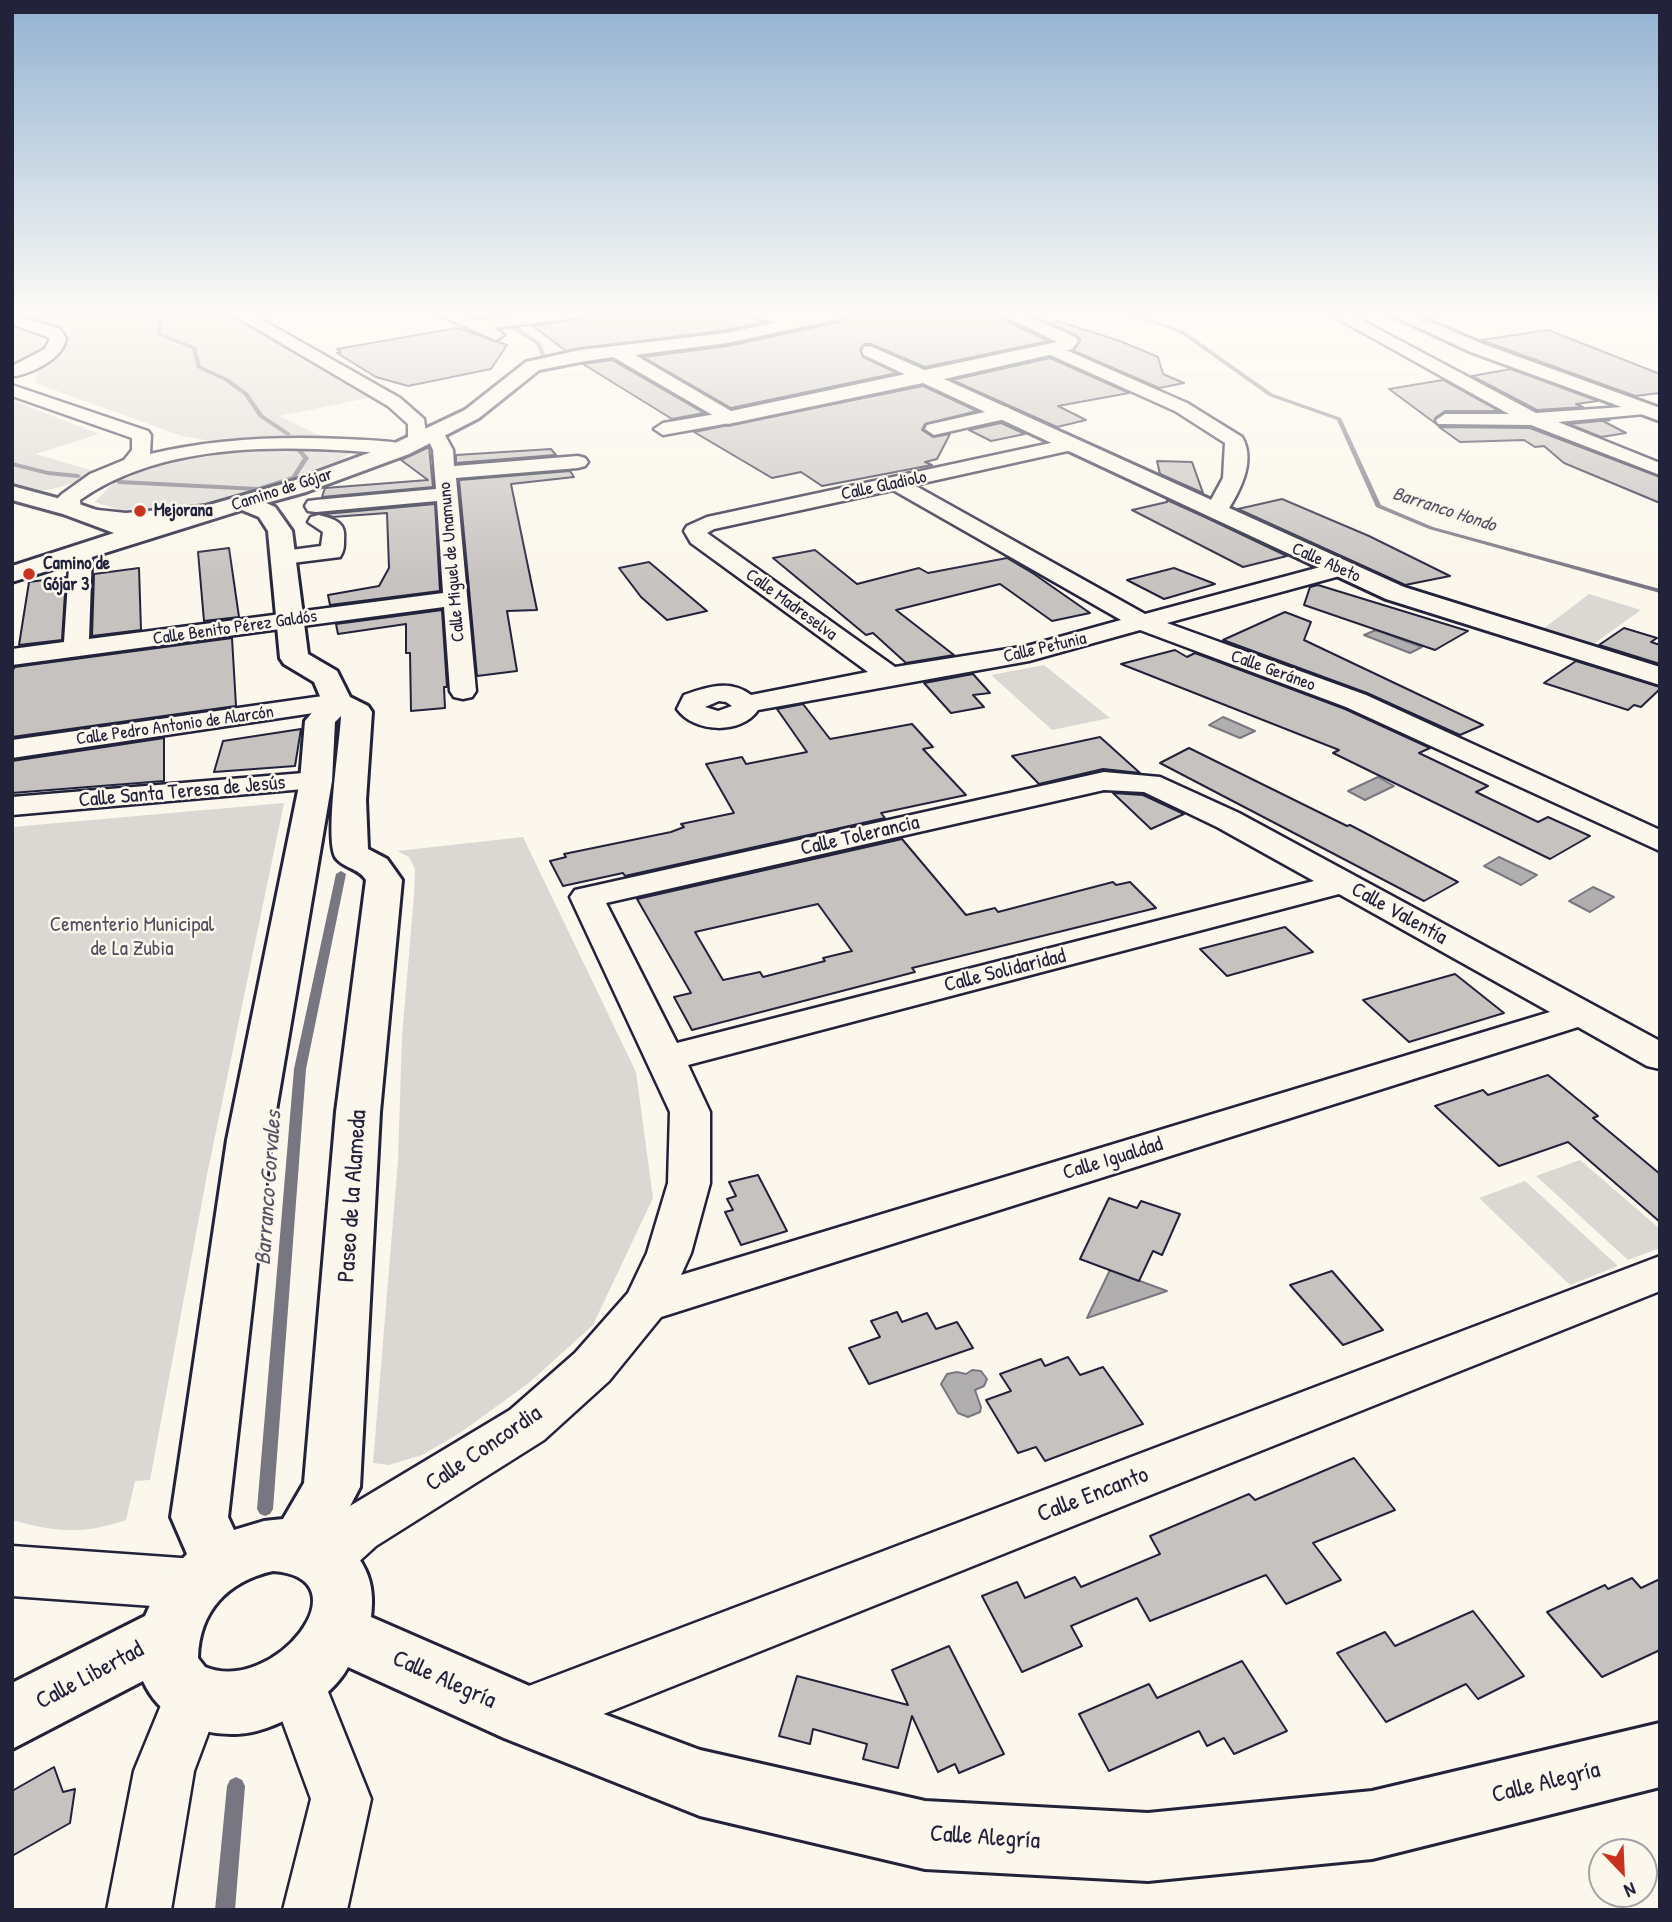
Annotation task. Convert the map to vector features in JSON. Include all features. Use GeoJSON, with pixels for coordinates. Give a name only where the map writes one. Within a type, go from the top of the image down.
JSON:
{"type":"FeatureCollection","features":[{"type":"Feature","properties":{"kind":"street"},"geometry":{"type":"LineString","coordinates":[[67,403],[141,435],[193,446],[225,448]]}},
{"type":"Feature","properties":{"kind":"street"},"geometry":{"type":"LineString","coordinates":[[395,403],[424,435]]}},
{"type":"Feature","properties":{"kind":"street","name":"Camino de Gójar"},"geometry":{"type":"LineString","coordinates":[[12,575],[138,533],[298,487],[424,435],[488,403]]}},
{"type":"Feature","properties":{"kind":"street"},"geometry":{"type":"LineString","coordinates":[[702,403],[728,418]]}},
{"type":"Feature","properties":{"kind":"street"},"geometry":{"type":"LineString","coordinates":[[663,429],[816,403]]}},
{"type":"Feature","properties":{"kind":"street","name":"Calle Abeto"},"geometry":{"type":"LineString","coordinates":[[984,403],[1395,593],[1660,677]]}},
{"type":"Feature","properties":{"kind":"street"},"geometry":{"type":"LineString","coordinates":[[1171,403],[1235,441],[1237,461],[1232,488],[1216,511]]}},
{"type":"Feature","properties":{"kind":"street"},"geometry":{"type":"LineString","coordinates":[[1503,403],[1533,419],[1658,469]]}},
{"type":"Feature","properties":{"kind":"street"},"geometry":{"type":"LineString","coordinates":[[1627,403],[1652,412]]}},
{"type":"Feature","properties":{"kind":"street"},"geometry":{"type":"LineString","coordinates":[[1445,421],[1652,412]]}},
{"type":"Feature","properties":{"kind":"street"},"geometry":{"type":"LineString","coordinates":[[934,429],[1007,413]]}},
{"type":"Feature","properties":{"kind":"street"},"geometry":{"type":"LineString","coordinates":[[79,504],[131,465],[142,451],[141,435]]}},
{"type":"Feature","properties":{"kind":"street"},"geometry":{"type":"LineString","coordinates":[[131,465],[161,456],[225,448],[307,441],[357,443],[424,435]]}},
{"type":"Feature","properties":{"kind":"street","name":"Calle Miguel de Unamuno"},"geometry":{"type":"LineString","coordinates":[[424,435],[443,450],[463,691]]}},
{"type":"Feature","properties":{"kind":"street","name":"Calle Gladiolo"},"geometry":{"type":"LineString","coordinates":[[695,531],[707,524],[1074,444]]}},
{"type":"Feature","properties":{"kind":"street"},"geometry":{"type":"LineString","coordinates":[[284,557],[331,563],[334,529],[317,514],[445,484],[578,462]]}},
{"type":"Feature","properties":{"kind":"street","name":"Calle Geráneo"},"geometry":{"type":"LineString","coordinates":[[896,483],[1143,624],[1356,701],[1660,842]]}},
{"type":"Feature","properties":{"kind":"street"},"geometry":{"type":"LineString","coordinates":[[17,495],[79,504],[126,520],[212,511]]}},
{"type":"Feature","properties":{"kind":"street"},"geometry":{"type":"LineString","coordinates":[[244,503],[267,512],[280,531],[294,658],[327,677],[337,702],[320,721],[351,853],[299,862]]}},
{"type":"Feature","properties":{"kind":"street"},"geometry":{"type":"LineString","coordinates":[[79,504],[138,533]]}},
{"type":"Feature","properties":{"kind":"street","name":"Calle Madreselva"},"geometry":{"type":"LineString","coordinates":[[695,531],[699,538],[890,676]]}},
{"type":"Feature","properties":{"kind":"street"},"geometry":{"type":"LineString","coordinates":[[76,648],[81,552]]}},
{"type":"Feature","properties":{"kind":"street","name":"Calle Petunia"},"geometry":{"type":"LineString","coordinates":[[746,704],[890,676],[1030,653],[1339,569]]}},
{"type":"Feature","properties":{"kind":"street","name":"Calle Benito Pérez Galdós"},"geometry":{"type":"LineString","coordinates":[[12,657],[457,598]]}},
{"type":"Feature","properties":{"kind":"street","name":"Calle Pedro Antonio de Alarcón"},"geometry":{"type":"LineString","coordinates":[[12,749],[337,702]]}},
{"type":"Feature","properties":{"kind":"street"},"geometry":{"type":"LineString","coordinates":[[12,1571],[194,1594],[246,1551],[274,1545],[311,1553],[336,1573],[342,1590],[343,1610],[337,1632],[321,1658],[296,1682],[269,1697],[241,1704],[215,1703],[193,1696],[176,1681],[167,1660],[194,1594],[199,1517],[249,1140],[299,862],[333,779]]}},
{"type":"Feature","properties":{"kind":"street","name":"Calle Santa Teresa de Jesús"},"geometry":{"type":"LineString","coordinates":[[12,806],[333,779]]}},
{"type":"Feature","properties":{"kind":"street","name":"Calle Tolerancia"},"geometry":{"type":"LineString","coordinates":[[587,897],[1104,781],[1133,781]]}},
{"type":"Feature","properties":{"kind":"street","name":"Calle Valentía"},"geometry":{"type":"LineString","coordinates":[[1133,781],[1150,783],[1228,820],[1660,1057]]}},
{"type":"Feature","properties":{"kind":"street","name":"Paseo de la Alameda"},"geometry":{"type":"LineString","coordinates":[[311,1553],[332,1487],[358,1112],[384,880],[375,866],[351,853]]}},
{"type":"Feature","properties":{"kind":"street","name":"Calle Solidaridad"},"geometry":{"type":"LineString","coordinates":[[666,1058],[1344,883]]}},
{"type":"Feature","properties":{"kind":"street","name":"Calle Concordia"},"geometry":{"type":"LineString","coordinates":[[311,1553],[358,1529],[527,1425],[592,1367],[645,1304],[669,1253],[689,1183],[690,1112],[587,897]]}},
{"type":"Feature","properties":{"kind":"street","name":"Calle Igualdad"},"geometry":{"type":"LineString","coordinates":[[645,1304],[1582,1014]]}},
{"type":"Feature","properties":{"kind":"street","name":"Calle Encanto"},"geometry":{"type":"LineString","coordinates":[[526,1716],[1660,1273]]}},
{"type":"Feature","properties":{"kind":"street","name":"Calle Libertad"},"geometry":{"type":"LineString","coordinates":[[12,1717],[194,1594]]}},
{"type":"Feature","properties":{"kind":"street","name":"Calle Alegría"},"geometry":{"type":"LineString","coordinates":[[337,1632],[526,1716],[700,1783],[925,1835],[1148,1847],[1372,1825],[1660,1755]]}},
{"type":"Feature","properties":{"kind":"street"},"geometry":{"type":"LineString","coordinates":[[296,1682],[341,1799],[315,1910]]}},
{"type":"Feature","properties":{"kind":"street"},"geometry":{"type":"LineString","coordinates":[[139,1910],[164,1772],[193,1696]]}},
{"type":"Feature","properties":{"kind":"green space"},"geometry":{"type":"Polygon","coordinates":[[[12,403],[19,403],[99,434],[36,454],[97,472],[46,490],[12,487],[12,403]]]}},
{"type":"Feature","properties":{"kind":"green space"},"geometry":{"type":"Polygon","coordinates":[[[90,403],[345,403],[279,416],[321,436],[211,441],[182,436],[90,403]]]}},
{"type":"Feature","properties":{"kind":"green space"},"geometry":{"type":"Polygon","coordinates":[[[326,447],[351,452],[339,461],[238,495],[170,512],[135,515],[95,502],[115,481],[177,460],[263,449],[326,447]]]}},
{"type":"Feature","properties":{"kind":"green space"},"geometry":{"type":"Polygon","coordinates":[[[1589,594],[1641,610],[1588,648],[1539,632],[1589,594]]]}},
{"type":"Feature","properties":{"kind":"green space"},"geometry":{"type":"Polygon","coordinates":[[[1044,665],[1110,718],[1052,730],[991,675],[1044,665]]]}},
{"type":"Feature","properties":{"kind":"green space","name":"Cementerio Municipal de La Zubia"},"geometry":{"type":"Polygon","coordinates":[[[284,803],[207,1175],[150,1480],[135,1481],[126,1520],[111,1525],[69,1530],[12,1520],[12,827],[284,803]]]}},
{"type":"Feature","properties":{"kind":"green space"},"geometry":{"type":"Polygon","coordinates":[[[523,837],[636,1072],[653,1198],[593,1325],[530,1382],[460,1433],[422,1455],[389,1465],[373,1463],[398,1160],[402,1037],[414,895],[415,869],[409,857],[397,851],[523,837]]]}},
{"type":"Feature","properties":{"kind":"green space"},"geometry":{"type":"Polygon","coordinates":[[[1580,1160],[1660,1229],[1660,1248],[1628,1260],[1536,1176],[1580,1160]]]}},
{"type":"Feature","properties":{"kind":"green space"},"geometry":{"type":"Polygon","coordinates":[[[1525,1181],[1618,1266],[1570,1285],[1479,1198],[1525,1181]]]}},
{"type":"Feature","properties":{"kind":"shaded area"},"geometry":{"type":"Polygon","coordinates":[[[1376,630],[1422,647],[1410,653],[1364,635],[1376,630]]]}},
{"type":"Feature","properties":{"kind":"shaded area"},"geometry":{"type":"Polygon","coordinates":[[[1223,717],[1255,731],[1240,738],[1209,725],[1223,717]]]}},
{"type":"Feature","properties":{"kind":"shaded area"},"geometry":{"type":"Polygon","coordinates":[[[1378,777],[1394,786],[1365,800],[1348,791],[1378,777]]]}},
{"type":"Feature","properties":{"kind":"shaded area"},"geometry":{"type":"Polygon","coordinates":[[[1499,857],[1537,875],[1521,885],[1484,866],[1499,857]]]}},
{"type":"Feature","properties":{"kind":"shaded area"},"geometry":{"type":"Polygon","coordinates":[[[1593,887],[1614,897],[1590,912],[1569,901],[1593,887]]]}},
{"type":"Feature","properties":{"kind":"shaded area"},"geometry":{"type":"Polygon","coordinates":[[[1110,1270],[1167,1291],[1087,1318],[1110,1270]]]}},
{"type":"Feature","properties":{"kind":"shaded area"},"geometry":{"type":"Polygon","coordinates":[[[972,1370],[981,1371],[987,1379],[984,1386],[975,1390],[980,1412],[968,1417],[958,1413],[941,1384],[947,1374],[966,1374],[972,1370]]]}},
{"type":"Feature","properties":{"kind":"building"},"geometry":{"type":"Polygon","coordinates":[[[646,403],[686,403],[704,413],[672,419],[646,403]]]}},
{"type":"Feature","properties":{"kind":"building"},"geometry":{"type":"Polygon","coordinates":[[[722,403],[756,403],[731,408],[722,403]]]}},
{"type":"Feature","properties":{"kind":"building"},"geometry":{"type":"Polygon","coordinates":[[[840,403],[959,403],[977,411],[925,424],[922,430],[933,437],[950,434],[937,459],[925,462],[932,465],[822,486],[801,472],[772,478],[694,432],[840,403]]]}},
{"type":"Feature","properties":{"kind":"building"},"geometry":{"type":"Polygon","coordinates":[[[1003,403],[1076,403],[1058,406],[1086,420],[1057,427],[1003,403]]]}},
{"type":"Feature","properties":{"kind":"building"},"geometry":{"type":"Polygon","coordinates":[[[1408,403],[1484,403],[1499,411],[1445,411],[1435,418],[1435,423],[1408,403]]]}},
{"type":"Feature","properties":{"kind":"building"},"geometry":{"type":"Polygon","coordinates":[[[1523,403],[1586,403],[1576,404],[1583,407],[1537,410],[1523,403]]]}},
{"type":"Feature","properties":{"kind":"building"},"geometry":{"type":"Polygon","coordinates":[[[1610,420],[1603,421],[1626,433],[1601,437],[1569,424],[1610,420]]]}},
{"type":"Feature","properties":{"kind":"building"},"geometry":{"type":"Polygon","coordinates":[[[1001,423],[1025,434],[991,441],[969,430],[1001,423]]]}},
{"type":"Feature","properties":{"kind":"building"},"geometry":{"type":"Polygon","coordinates":[[[1439,427],[1530,428],[1660,477],[1660,503],[1564,463],[1544,446],[1535,447],[1524,440],[1460,442],[1439,427]]]}},
{"type":"Feature","properties":{"kind":"building"},"geometry":{"type":"Polygon","coordinates":[[[429,447],[433,487],[322,497],[325,488],[428,480],[401,460],[429,447]]]}},
{"type":"Feature","properties":{"kind":"building"},"geometry":{"type":"Polygon","coordinates":[[[551,449],[556,455],[456,463],[456,455],[551,449]]]}},
{"type":"Feature","properties":{"kind":"building"},"geometry":{"type":"Polygon","coordinates":[[[1157,461],[1192,462],[1203,493],[1160,474],[1157,461]]]}},
{"type":"Feature","properties":{"kind":"building"},"geometry":{"type":"Polygon","coordinates":[[[570,471],[574,477],[511,484],[537,610],[507,611],[517,671],[477,676],[459,480],[570,471]]]}},
{"type":"Feature","properties":{"kind":"building"},"geometry":{"type":"Polygon","coordinates":[[[1282,499],[1369,536],[1450,576],[1405,585],[1238,509],[1282,499]]]}},
{"type":"Feature","properties":{"kind":"building"},"geometry":{"type":"Polygon","coordinates":[[[1167,500],[1287,556],[1243,567],[1132,510],[1167,500]]]}},
{"type":"Feature","properties":{"kind":"building"},"geometry":{"type":"Polygon","coordinates":[[[435,504],[440,591],[330,605],[328,595],[379,586],[389,568],[387,513],[333,517],[324,514],[435,504]]]}},
{"type":"Feature","properties":{"kind":"building"},"geometry":{"type":"Polygon","coordinates":[[[229,548],[239,617],[204,621],[198,552],[229,548]]]}},
{"type":"Feature","properties":{"kind":"building"},"geometry":{"type":"Polygon","coordinates":[[[815,550],[857,584],[919,568],[928,573],[1007,558],[1090,613],[1052,621],[1000,584],[896,610],[954,655],[906,663],[873,633],[866,635],[773,558],[815,550]]]}},
{"type":"Feature","properties":{"kind":"building"},"geometry":{"type":"Polygon","coordinates":[[[649,562],[707,611],[667,620],[641,597],[619,568],[649,562]]]}},
{"type":"Feature","properties":{"kind":"building"},"geometry":{"type":"Polygon","coordinates":[[[139,568],[141,630],[92,636],[94,574],[139,568]]]}},
{"type":"Feature","properties":{"kind":"building"},"geometry":{"type":"Polygon","coordinates":[[[1174,568],[1215,584],[1164,599],[1127,580],[1174,568]]]}},
{"type":"Feature","properties":{"kind":"building"},"geometry":{"type":"Polygon","coordinates":[[[66,577],[62,640],[19,645],[29,582],[66,577]]]}},
{"type":"Feature","properties":{"kind":"building"},"geometry":{"type":"Polygon","coordinates":[[[1318,585],[1468,631],[1435,650],[1304,605],[1310,587],[1318,585]]]}},
{"type":"Feature","properties":{"kind":"building"},"geometry":{"type":"Polygon","coordinates":[[[442,610],[447,687],[444,687],[445,708],[411,711],[410,653],[406,653],[406,624],[338,634],[336,624],[442,610]]]}},
{"type":"Feature","properties":{"kind":"building"},"geometry":{"type":"Polygon","coordinates":[[[1285,612],[1311,622],[1304,640],[1483,725],[1460,735],[1367,693],[1223,640],[1285,612]]]}},
{"type":"Feature","properties":{"kind":"building"},"geometry":{"type":"Polygon","coordinates":[[[1624,628],[1657,638],[1651,642],[1660,645],[1660,664],[1599,645],[1624,628]]]}},
{"type":"Feature","properties":{"kind":"building"},"geometry":{"type":"Polygon","coordinates":[[[232,638],[236,706],[12,737],[12,671],[15,667],[232,638]]]}},
{"type":"Feature","properties":{"kind":"building"},"geometry":{"type":"Polygon","coordinates":[[[1175,650],[1187,657],[1195,653],[1345,709],[1430,748],[1419,753],[1488,786],[1476,792],[1538,822],[1548,817],[1590,836],[1550,859],[1333,753],[1339,750],[1121,664],[1175,650]]]}},
{"type":"Feature","properties":{"kind":"building"},"geometry":{"type":"Polygon","coordinates":[[[1576,661],[1660,689],[1641,707],[1634,705],[1628,710],[1544,683],[1576,661]]]}},
{"type":"Feature","properties":{"kind":"building"},"geometry":{"type":"Polygon","coordinates":[[[973,674],[990,693],[973,695],[984,707],[951,713],[924,683],[973,674]]]}},
{"type":"Feature","properties":{"kind":"building"},"geometry":{"type":"Polygon","coordinates":[[[803,704],[830,739],[912,724],[933,747],[923,749],[966,795],[881,813],[885,818],[625,876],[623,873],[563,886],[550,861],[566,857],[564,854],[671,832],[684,827],[681,824],[734,813],[706,764],[742,757],[746,764],[807,752],[777,709],[803,704]]]}},
{"type":"Feature","properties":{"kind":"building"},"geometry":{"type":"Polygon","coordinates":[[[301,729],[295,766],[214,772],[223,741],[301,729]]]}},
{"type":"Feature","properties":{"kind":"building"},"geometry":{"type":"Polygon","coordinates":[[[1100,737],[1140,773],[1103,769],[1039,784],[1012,756],[1100,737]]]}},
{"type":"Feature","properties":{"kind":"building"},"geometry":{"type":"Polygon","coordinates":[[[164,738],[164,781],[12,793],[12,761],[164,738]]]}},
{"type":"Feature","properties":{"kind":"building"},"geometry":{"type":"Polygon","coordinates":[[[1189,748],[1347,826],[1350,825],[1458,882],[1424,901],[1160,763],[1189,748]]]}},
{"type":"Feature","properties":{"kind":"building"},"geometry":{"type":"Polygon","coordinates":[[[1113,793],[1143,795],[1184,814],[1151,829],[1113,793]]]}},
{"type":"Feature","properties":{"kind":"building"},"geometry":{"type":"Polygon","coordinates":[[[902,839],[966,915],[995,908],[998,912],[1113,882],[1116,885],[1130,882],[1156,908],[912,968],[915,972],[692,1030],[674,997],[691,993],[637,899],[902,839]],[[818,904],[695,932],[723,980],[760,972],[763,977],[852,951],[818,904]]]}},
{"type":"Feature","properties":{"kind":"building"},"geometry":{"type":"Polygon","coordinates":[[[1285,927],[1313,952],[1227,976],[1200,949],[1285,927]]]}},
{"type":"Feature","properties":{"kind":"building"},"geometry":{"type":"Polygon","coordinates":[[[1455,974],[1504,1013],[1409,1042],[1363,1000],[1455,974]]]}},
{"type":"Feature","properties":{"kind":"building"},"geometry":{"type":"Polygon","coordinates":[[[1548,1075],[1598,1116],[1593,1118],[1660,1174],[1660,1222],[1568,1142],[1499,1166],[1435,1106],[1483,1090],[1488,1095],[1548,1075]]]}},
{"type":"Feature","properties":{"kind":"building"},"geometry":{"type":"Polygon","coordinates":[[[758,1175],[787,1231],[741,1245],[725,1212],[733,1210],[727,1199],[736,1196],[729,1182],[758,1175]]]}},
{"type":"Feature","properties":{"kind":"building"},"geometry":{"type":"Polygon","coordinates":[[[1109,1198],[1137,1208],[1141,1201],[1180,1214],[1162,1255],[1153,1251],[1139,1281],[1080,1259],[1109,1198]]]}},
{"type":"Feature","properties":{"kind":"building"},"geometry":{"type":"Polygon","coordinates":[[[1332,1271],[1383,1330],[1343,1345],[1290,1285],[1332,1271]]]}},
{"type":"Feature","properties":{"kind":"building"},"geometry":{"type":"Polygon","coordinates":[[[897,1312],[902,1322],[927,1313],[936,1329],[957,1322],[973,1348],[869,1384],[849,1348],[880,1337],[871,1321],[897,1312]]]}},
{"type":"Feature","properties":{"kind":"building"},"geometry":{"type":"Polygon","coordinates":[[[1068,1357],[1080,1375],[1103,1367],[1143,1424],[1045,1461],[1036,1447],[1018,1453],[986,1400],[1011,1391],[1000,1374],[1041,1359],[1045,1366],[1068,1357]]]}},
{"type":"Feature","properties":{"kind":"building"},"geometry":{"type":"Polygon","coordinates":[[[1354,1458],[1395,1510],[1313,1543],[1341,1580],[1286,1604],[1266,1575],[1150,1621],[1137,1598],[1071,1626],[1082,1646],[1022,1672],[982,1596],[1017,1582],[1025,1598],[1075,1577],[1081,1587],[1160,1554],[1150,1536],[1249,1494],[1255,1500],[1354,1458]]]}},
{"type":"Feature","properties":{"kind":"building"},"geometry":{"type":"Polygon","coordinates":[[[1632,1578],[1641,1588],[1660,1579],[1660,1650],[1602,1677],[1547,1612],[1605,1585],[1608,1589],[1632,1578]]]}},
{"type":"Feature","properties":{"kind":"building"},"geometry":{"type":"Polygon","coordinates":[[[1473,1611],[1524,1676],[1478,1699],[1466,1684],[1386,1722],[1337,1653],[1385,1632],[1395,1646],[1473,1611]]]}},
{"type":"Feature","properties":{"kind":"building"},"geometry":{"type":"Polygon","coordinates":[[[949,1646],[1004,1754],[959,1773],[955,1764],[938,1772],[912,1716],[898,1768],[863,1759],[867,1744],[813,1729],[810,1744],[779,1736],[797,1676],[908,1705],[892,1670],[949,1646]]]}},
{"type":"Feature","properties":{"kind":"building"},"geometry":{"type":"Polygon","coordinates":[[[1242,1661],[1287,1731],[1234,1754],[1224,1738],[1207,1746],[1199,1731],[1109,1771],[1079,1714],[1149,1684],[1157,1698],[1242,1661]]]}},
{"type":"Feature","properties":{"kind":"building"},"geometry":{"type":"Polygon","coordinates":[[[54,1767],[63,1792],[75,1789],[70,1823],[12,1856],[12,1791],[54,1767]]]}},
{"type":"Feature","properties":{"kind":"waterway"},"geometry":{"type":"LineString","coordinates":[[252,403],[261,416],[288,434]]}},
{"type":"Feature","properties":{"kind":"waterway","name":"Barranco Hondo"},"geometry":{"type":"LineString","coordinates":[[1293,403],[1339,419],[1378,506],[1431,528],[1660,591]]}},
{"type":"Feature","properties":{"kind":"waterway"},"geometry":{"type":"LineString","coordinates":[[119,482],[258,489],[294,477],[306,458],[300,451]]}},
{"type":"Feature","properties":{"kind":"waterway"},"geometry":{"type":"LineString","coordinates":[[12,464],[48,473],[78,476]]}},
{"type":"Feature","properties":{"kind":"waterway","name":"Barranco Corvales"},"geometry":{"type":"LineString","coordinates":[[265,1509],[300,1069],[341,874]]}},
{"type":"Feature","properties":{"kind":"waterway","name":"Barranco Corvales"},"geometry":{"type":"LineString","coordinates":[[225,1910],[236,1786]]}},
{"type":"Feature","properties":{"kind":"place","name":"Mejorana"},"geometry":{"type":"Point","coordinates":[140,511]}},
{"type":"Feature","properties":{"kind":"place","name":"Camino de Gójar 3"},"geometry":{"type":"Point","coordinates":[29,574]}}]}
